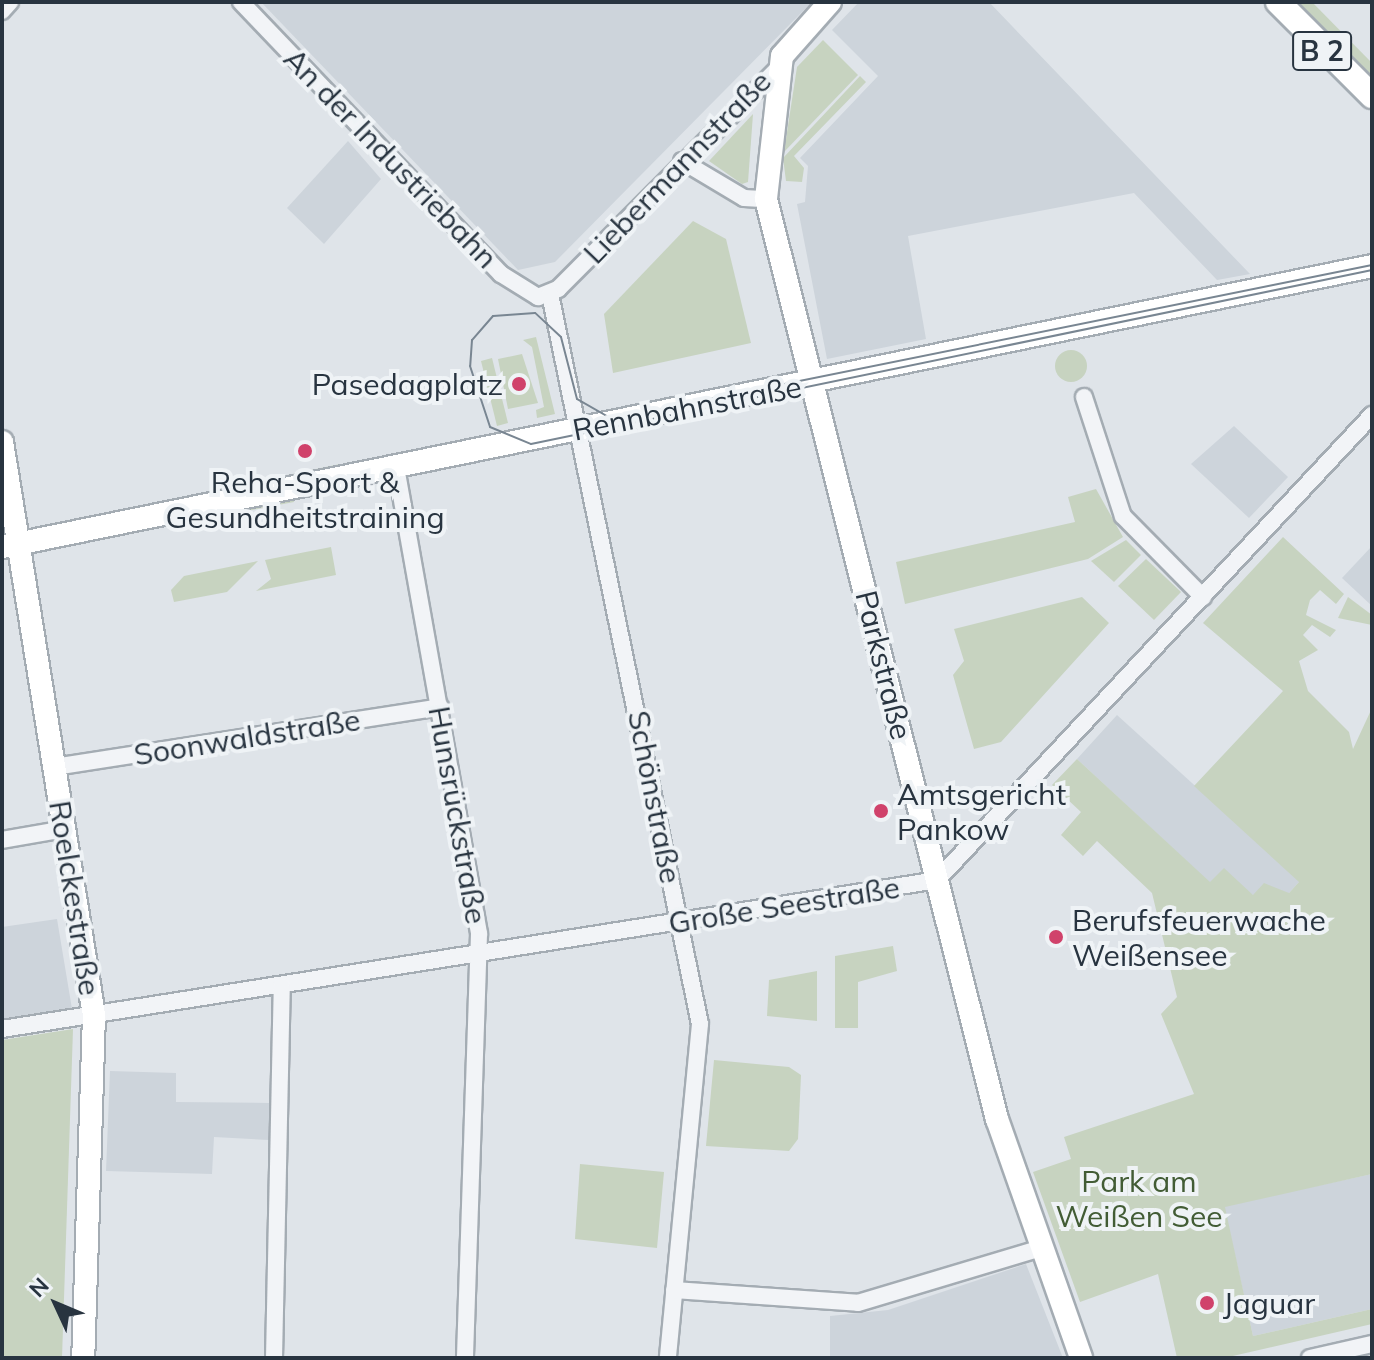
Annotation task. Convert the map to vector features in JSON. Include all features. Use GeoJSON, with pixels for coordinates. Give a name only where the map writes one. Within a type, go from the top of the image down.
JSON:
{"type":"FeatureCollection","features":[{"type":"Feature","properties":{"kind":"main road","name":"B 2"},"geometry":{"type":"LineString","coordinates":[[1278,2],[1372,96]]}},
{"type":"Feature","properties":{"kind":"street"},"geometry":{"type":"LineString","coordinates":[[2,11],[10,2]]}},
{"type":"Feature","properties":{"kind":"street","name":"An der Industriebahn"},"geometry":{"type":"LineString","coordinates":[[241,2],[516,288],[550,294]]}},
{"type":"Feature","properties":{"kind":"street","name":"Liebermannstraße"},"geometry":{"type":"LineString","coordinates":[[550,294],[779,67],[830,2]]}},
{"type":"Feature","properties":{"kind":"street","name":"Parkstraße"},"geometry":{"type":"LineString","coordinates":[[779,67],[766,199],[997,1119],[1081,1358]]}},
{"type":"Feature","properties":{"kind":"street"},"geometry":{"type":"LineString","coordinates":[[682,161],[744,198],[766,199]]}},
{"type":"Feature","properties":{"kind":"street","name":"Rennbahnstraße"},"geometry":{"type":"LineString","coordinates":[[10,546],[1372,266]]}},
{"type":"Feature","properties":{"kind":"street"},"geometry":{"type":"LineString","coordinates":[[550,294],[578,429]]}},
{"type":"Feature","properties":{"kind":"street"},"geometry":{"type":"LineString","coordinates":[[1084,397],[1123,516],[1203,597]]}},
{"type":"Feature","properties":{"kind":"street","name":"Große Seestraße"},"geometry":{"type":"LineString","coordinates":[[2,1029],[937,880],[1372,415]]}},
{"type":"Feature","properties":{"kind":"street","name":"Schönstraße"},"geometry":{"type":"LineString","coordinates":[[578,429],[700,1024],[668,1358]]}},
{"type":"Feature","properties":{"kind":"street","name":"Roelckestraße"},"geometry":{"type":"LineString","coordinates":[[2,442],[10,546],[54,767],[94,1015],[83,1358]]}},
{"type":"Feature","properties":{"kind":"street","name":"Hunsrückstraße"},"geometry":{"type":"LineString","coordinates":[[396,467],[440,707],[477,955],[465,1358]]}},
{"type":"Feature","properties":{"kind":"street","name":"Soonwaldstraße"},"geometry":{"type":"LineString","coordinates":[[54,767],[440,707]]}},
{"type":"Feature","properties":{"kind":"street"},"geometry":{"type":"LineString","coordinates":[[2,840],[65,829]]}},
{"type":"Feature","properties":{"kind":"street"},"geometry":{"type":"LineString","coordinates":[[274,1358],[282,986]]}},
{"type":"Feature","properties":{"kind":"street"},"geometry":{"type":"LineString","coordinates":[[674,1290],[858,1303],[1041,1248]]}},
{"type":"Feature","properties":{"kind":"street"},"geometry":{"type":"LineString","coordinates":[[1310,1358],[1372,1344]]}},
{"type":"Feature","properties":{"kind":"shaded area"},"geometry":{"type":"Polygon","coordinates":[[[261,2],[812,2],[555,262],[518,270],[261,2]]]}},
{"type":"Feature","properties":{"kind":"shaded area"},"geometry":{"type":"Polygon","coordinates":[[[859,2],[989,2],[1250,274],[1217,280],[1134,193],[908,236],[926,339],[827,359],[797,204],[805,202],[808,166],[800,158],[878,76],[832,30],[859,2]]]}},
{"type":"Feature","properties":{"kind":"shaded area"},"geometry":{"type":"Polygon","coordinates":[[[348,141],[381,179],[324,244],[287,208],[348,141]]]}},
{"type":"Feature","properties":{"kind":"shaded area"},"geometry":{"type":"Polygon","coordinates":[[[1234,426],[1288,477],[1249,518],[1191,464],[1234,426]]]}},
{"type":"Feature","properties":{"kind":"shaded area"},"geometry":{"type":"Polygon","coordinates":[[[1372,546],[1372,606],[1342,578],[1372,546]]]}},
{"type":"Feature","properties":{"kind":"shaded area"},"geometry":{"type":"Polygon","coordinates":[[[1117,715],[1300,881],[1289,893],[1253,895],[1210,883],[1077,759],[1117,715]]]}},
{"type":"Feature","properties":{"kind":"shaded area"},"geometry":{"type":"Polygon","coordinates":[[[57,919],[72,1009],[2,1021],[2,927],[57,919]]]}},
{"type":"Feature","properties":{"kind":"shaded area"},"geometry":{"type":"Polygon","coordinates":[[[110,1071],[176,1073],[176,1102],[270,1103],[269,1140],[214,1137],[212,1174],[106,1171],[110,1071]]]}},
{"type":"Feature","properties":{"kind":"shaded area"},"geometry":{"type":"Polygon","coordinates":[[[1372,1174],[1372,1309],[1253,1336],[1224,1206],[1372,1174]]]}},
{"type":"Feature","properties":{"kind":"shaded area"},"geometry":{"type":"Polygon","coordinates":[[[1026,1264],[1063,1358],[830,1358],[830,1316],[888,1310],[1026,1264]]]}},
{"type":"Feature","properties":{"kind":"green space"},"geometry":{"type":"Polygon","coordinates":[[[1290,2],[1312,2],[1372,63],[1372,81],[1290,2]]]}},
{"type":"Feature","properties":{"kind":"green space"},"geometry":{"type":"Polygon","coordinates":[[[823,40],[858,75],[784,152],[797,67],[823,40]]]}},
{"type":"Feature","properties":{"kind":"green space"},"geometry":{"type":"Polygon","coordinates":[[[860,76],[866,82],[794,156],[804,168],[802,182],[786,181],[783,158],[860,76]]]}},
{"type":"Feature","properties":{"kind":"green space"},"geometry":{"type":"Polygon","coordinates":[[[753,114],[748,182],[742,184],[709,161],[753,114]]]}},
{"type":"Feature","properties":{"kind":"green space"},"geometry":{"type":"Polygon","coordinates":[[[693,221],[726,239],[751,343],[613,373],[604,314],[693,221]]]}},
{"type":"Feature","properties":{"kind":"green space"},"geometry":{"type":"Polygon","coordinates":[[[536,337],[555,414],[537,418],[536,410],[544,407],[532,347],[523,340],[536,337]]]}},
{"type":"Feature","properties":{"kind":"green space"},"geometry":{"type":"Polygon","coordinates":[[[1071,350],[1083,354],[1087,366],[1083,378],[1071,382],[1059,378],[1055,366],[1059,354],[1071,350]]]}},
{"type":"Feature","properties":{"kind":"green space"},"geometry":{"type":"Polygon","coordinates":[[[522,354],[538,403],[508,409],[498,359],[522,354]]]}},
{"type":"Feature","properties":{"kind":"green space"},"geometry":{"type":"Polygon","coordinates":[[[492,358],[508,423],[497,426],[481,361],[492,358]]]}},
{"type":"Feature","properties":{"kind":"green space"},"geometry":{"type":"Polygon","coordinates":[[[340,464],[339,468],[114,514],[114,511],[340,464]]]}},
{"type":"Feature","properties":{"kind":"green space"},"geometry":{"type":"Polygon","coordinates":[[[1096,489],[1123,537],[1088,559],[905,604],[896,562],[1075,522],[1068,497],[1096,489]]]}},
{"type":"Feature","properties":{"kind":"green space"},"geometry":{"type":"Polygon","coordinates":[[[293,498],[294,502],[56,547],[293,498]]]}},
{"type":"Feature","properties":{"kind":"green space","name":"Park am Weißen See"},"geometry":{"type":"Polygon","coordinates":[[[1283,537],[1344,594],[1336,604],[1320,590],[1310,600],[1306,615],[1336,630],[1330,637],[1312,625],[1303,635],[1318,650],[1299,661],[1308,691],[1349,732],[1353,749],[1372,708],[1372,1174],[1225,1207],[1253,1336],[1372,1309],[1372,1324],[1224,1358],[1177,1358],[1158,1274],[1080,1302],[1033,1172],[1071,1159],[1064,1137],[1194,1094],[1161,1014],[1177,997],[1152,893],[1097,841],[1083,856],[1061,835],[1081,812],[1052,785],[1077,759],[1210,882],[1224,868],[1253,895],[1264,883],[1289,893],[1299,882],[1194,786],[1283,691],[1203,623],[1283,537]]]}},
{"type":"Feature","properties":{"kind":"green space"},"geometry":{"type":"Polygon","coordinates":[[[1126,540],[1141,555],[1114,582],[1091,561],[1126,540]]]}},
{"type":"Feature","properties":{"kind":"green space"},"geometry":{"type":"Polygon","coordinates":[[[331,547],[336,575],[256,591],[271,579],[265,560],[331,547]]]}},
{"type":"Feature","properties":{"kind":"green space"},"geometry":{"type":"Polygon","coordinates":[[[1146,559],[1181,592],[1154,620],[1118,586],[1146,559]]]}},
{"type":"Feature","properties":{"kind":"green space"},"geometry":{"type":"Polygon","coordinates":[[[258,561],[227,592],[174,602],[171,590],[184,576],[258,561]]]}},
{"type":"Feature","properties":{"kind":"green space"},"geometry":{"type":"Polygon","coordinates":[[[1082,597],[1109,623],[1001,742],[974,749],[953,675],[964,661],[954,629],[1082,597]]]}},
{"type":"Feature","properties":{"kind":"green space"},"geometry":{"type":"Polygon","coordinates":[[[1348,597],[1372,615],[1372,625],[1338,618],[1348,597]]]}},
{"type":"Feature","properties":{"kind":"green space"},"geometry":{"type":"Polygon","coordinates":[[[893,946],[897,971],[858,982],[858,1028],[835,1028],[835,956],[893,946]]]}},
{"type":"Feature","properties":{"kind":"green space"},"geometry":{"type":"Polygon","coordinates":[[[817,971],[817,1021],[767,1016],[769,980],[817,971]]]}},
{"type":"Feature","properties":{"kind":"green space"},"geometry":{"type":"Polygon","coordinates":[[[73,1029],[62,1358],[2,1358],[2,1040],[73,1029]]]}},
{"type":"Feature","properties":{"kind":"green space"},"geometry":{"type":"Polygon","coordinates":[[[714,1060],[789,1067],[801,1075],[798,1139],[789,1151],[706,1146],[714,1060]]]}},
{"type":"Feature","properties":{"kind":"green space"},"geometry":{"type":"Polygon","coordinates":[[[580,1164],[664,1172],[657,1248],[575,1239],[580,1164]]]}},
{"type":"Feature","properties":{"kind":"tram line"},"geometry":{"type":"LineString","coordinates":[[1372,265],[612,419],[577,399],[561,337],[535,313],[493,316],[472,340],[470,366],[490,427],[531,444],[1372,270]]}},
{"type":"Feature","properties":{"kind":"place","name":"Pasedagplatz"},"geometry":{"type":"Point","coordinates":[519,384]}},
{"type":"Feature","properties":{"kind":"place","name":"Reha-Sport & Gesundheitstraining"},"geometry":{"type":"Point","coordinates":[305,451]}},
{"type":"Feature","properties":{"kind":"place","name":"Amtsgericht Pankow"},"geometry":{"type":"Point","coordinates":[881,811]}},
{"type":"Feature","properties":{"kind":"place","name":"Berufsfeuerwache Weißensee"},"geometry":{"type":"Point","coordinates":[1056,937]}},
{"type":"Feature","properties":{"kind":"place","name":"Jaguar"},"geometry":{"type":"Point","coordinates":[1207,1303]}}]}
